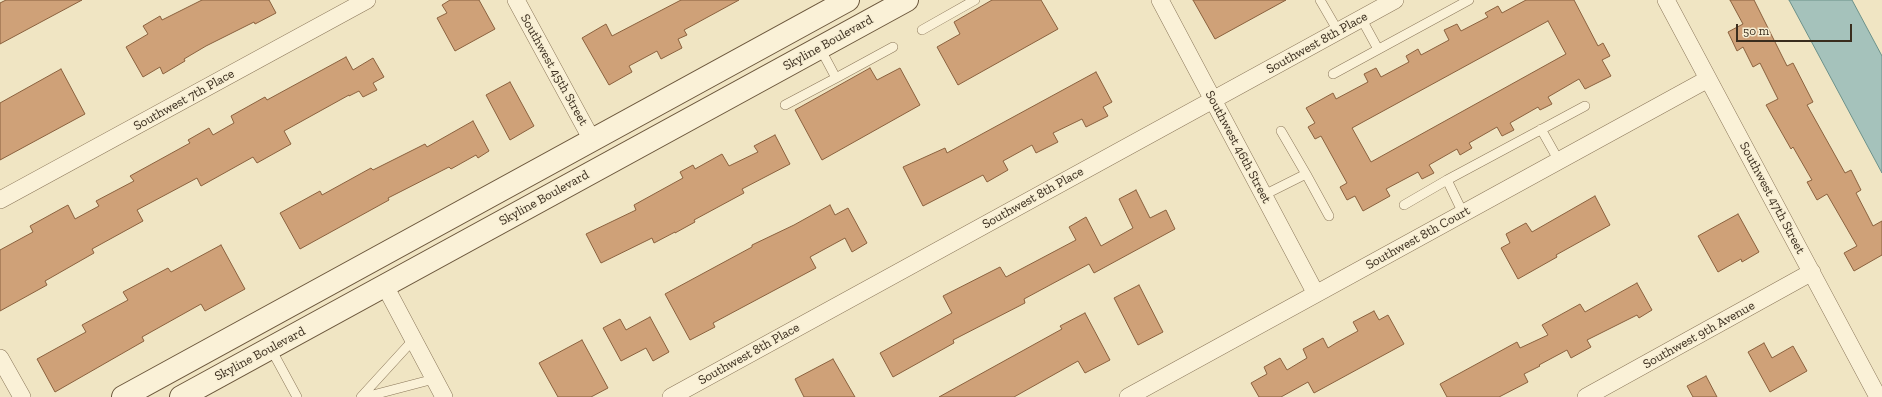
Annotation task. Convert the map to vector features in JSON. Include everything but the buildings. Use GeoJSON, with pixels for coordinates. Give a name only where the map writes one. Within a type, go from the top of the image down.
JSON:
{"type":"FeatureCollection","features":[{"type":"Feature","properties":{"kind":"street","name":"Southwest 7th Place"},"geometry":{"type":"LineString","coordinates":[[0,200],[367,0]]}},
{"type":"Feature","properties":{"kind":"street","name":"Southwest 45th Street"},"geometry":{"type":"LineString","coordinates":[[516,0],[592,140]]}},
{"type":"Feature","properties":{"kind":"street"},"geometry":{"type":"LineString","coordinates":[[123,397],[848,0]]}},
{"type":"Feature","properties":{"kind":"street","name":"Skyline Boulevard"},"geometry":{"type":"LineString","coordinates":[[181,397],[907,0]]}},
{"type":"Feature","properties":{"kind":"street","name":"Southwest 46th Street"},"geometry":{"type":"LineString","coordinates":[[1160,0],[1316,294]]}},
{"type":"Feature","properties":{"kind":"street","name":"Southwest 47th Street"},"geometry":{"type":"LineString","coordinates":[[1666,0],[1878,397]]}},
{"type":"Feature","properties":{"kind":"street","name":"Southwest 8th Place"},"geometry":{"type":"LineString","coordinates":[[671,397],[1338,31],[1386,2]]}},
{"type":"Feature","properties":{"kind":"street","name":"Southwest 8th Court"},"geometry":{"type":"LineString","coordinates":[[1128,397],[1708,79]]}},
{"type":"Feature","properties":{"kind":"street"},"geometry":{"type":"LineString","coordinates":[[592,140],[605,165]]}},
{"type":"Feature","properties":{"kind":"street"},"geometry":{"type":"LineString","coordinates":[[372,260],[444,397]]}},
{"type":"Feature","properties":{"kind":"street","name":"Southwest 9th Avenue"},"geometry":{"type":"LineString","coordinates":[[1586,397],[1812,272]]}},
{"type":"Feature","properties":{"kind":"street"},"geometry":{"type":"LineString","coordinates":[[0,358],[22,397]]}},
{"type":"Feature","properties":{"kind":"lane"},"geometry":{"type":"LineString","coordinates":[[922,30],[975,0]]}},
{"type":"Feature","properties":{"kind":"lane"},"geometry":{"type":"LineString","coordinates":[[1320,0],[1338,31]]}},
{"type":"Feature","properties":{"kind":"lane"},"geometry":{"type":"LineString","coordinates":[[1333,74],[1469,0]]}},
{"type":"Feature","properties":{"kind":"lane"},"geometry":{"type":"LineString","coordinates":[[1361,18],[1378,49]]}},
{"type":"Feature","properties":{"kind":"lane"},"geometry":{"type":"LineString","coordinates":[[785,105],[893,46]]}},
{"type":"Feature","properties":{"kind":"lane"},"geometry":{"type":"LineString","coordinates":[[820,48],[836,78]]}},
{"type":"Feature","properties":{"kind":"lane"},"geometry":{"type":"LineString","coordinates":[[1404,205],[1446,180],[1585,106]]}},
{"type":"Feature","properties":{"kind":"lane"},"geometry":{"type":"LineString","coordinates":[[1541,129],[1559,161]]}},
{"type":"Feature","properties":{"kind":"lane"},"geometry":{"type":"LineString","coordinates":[[1281,131],[1329,216]]}},
{"type":"Feature","properties":{"kind":"lane"},"geometry":{"type":"LineString","coordinates":[[1264,195],[1306,174]]}},
{"type":"Feature","properties":{"kind":"lane"},"geometry":{"type":"LineString","coordinates":[[1446,180],[1463,213]]}},
{"type":"Feature","properties":{"kind":"lane"},"geometry":{"type":"LineString","coordinates":[[361,397],[414,340]]}},
{"type":"Feature","properties":{"kind":"lane"},"geometry":{"type":"LineString","coordinates":[[271,348],[297,397]]}},
{"type":"Feature","properties":{"kind":"lane"},"geometry":{"type":"LineString","coordinates":[[365,397],[434,379]]}},
{"type":"Feature","properties":{"kind":"water"},"geometry":{"type":"Polygon","coordinates":[[[1789,0],[1852,0],[1882,56],[1882,173],[1789,0]]]}}]}
